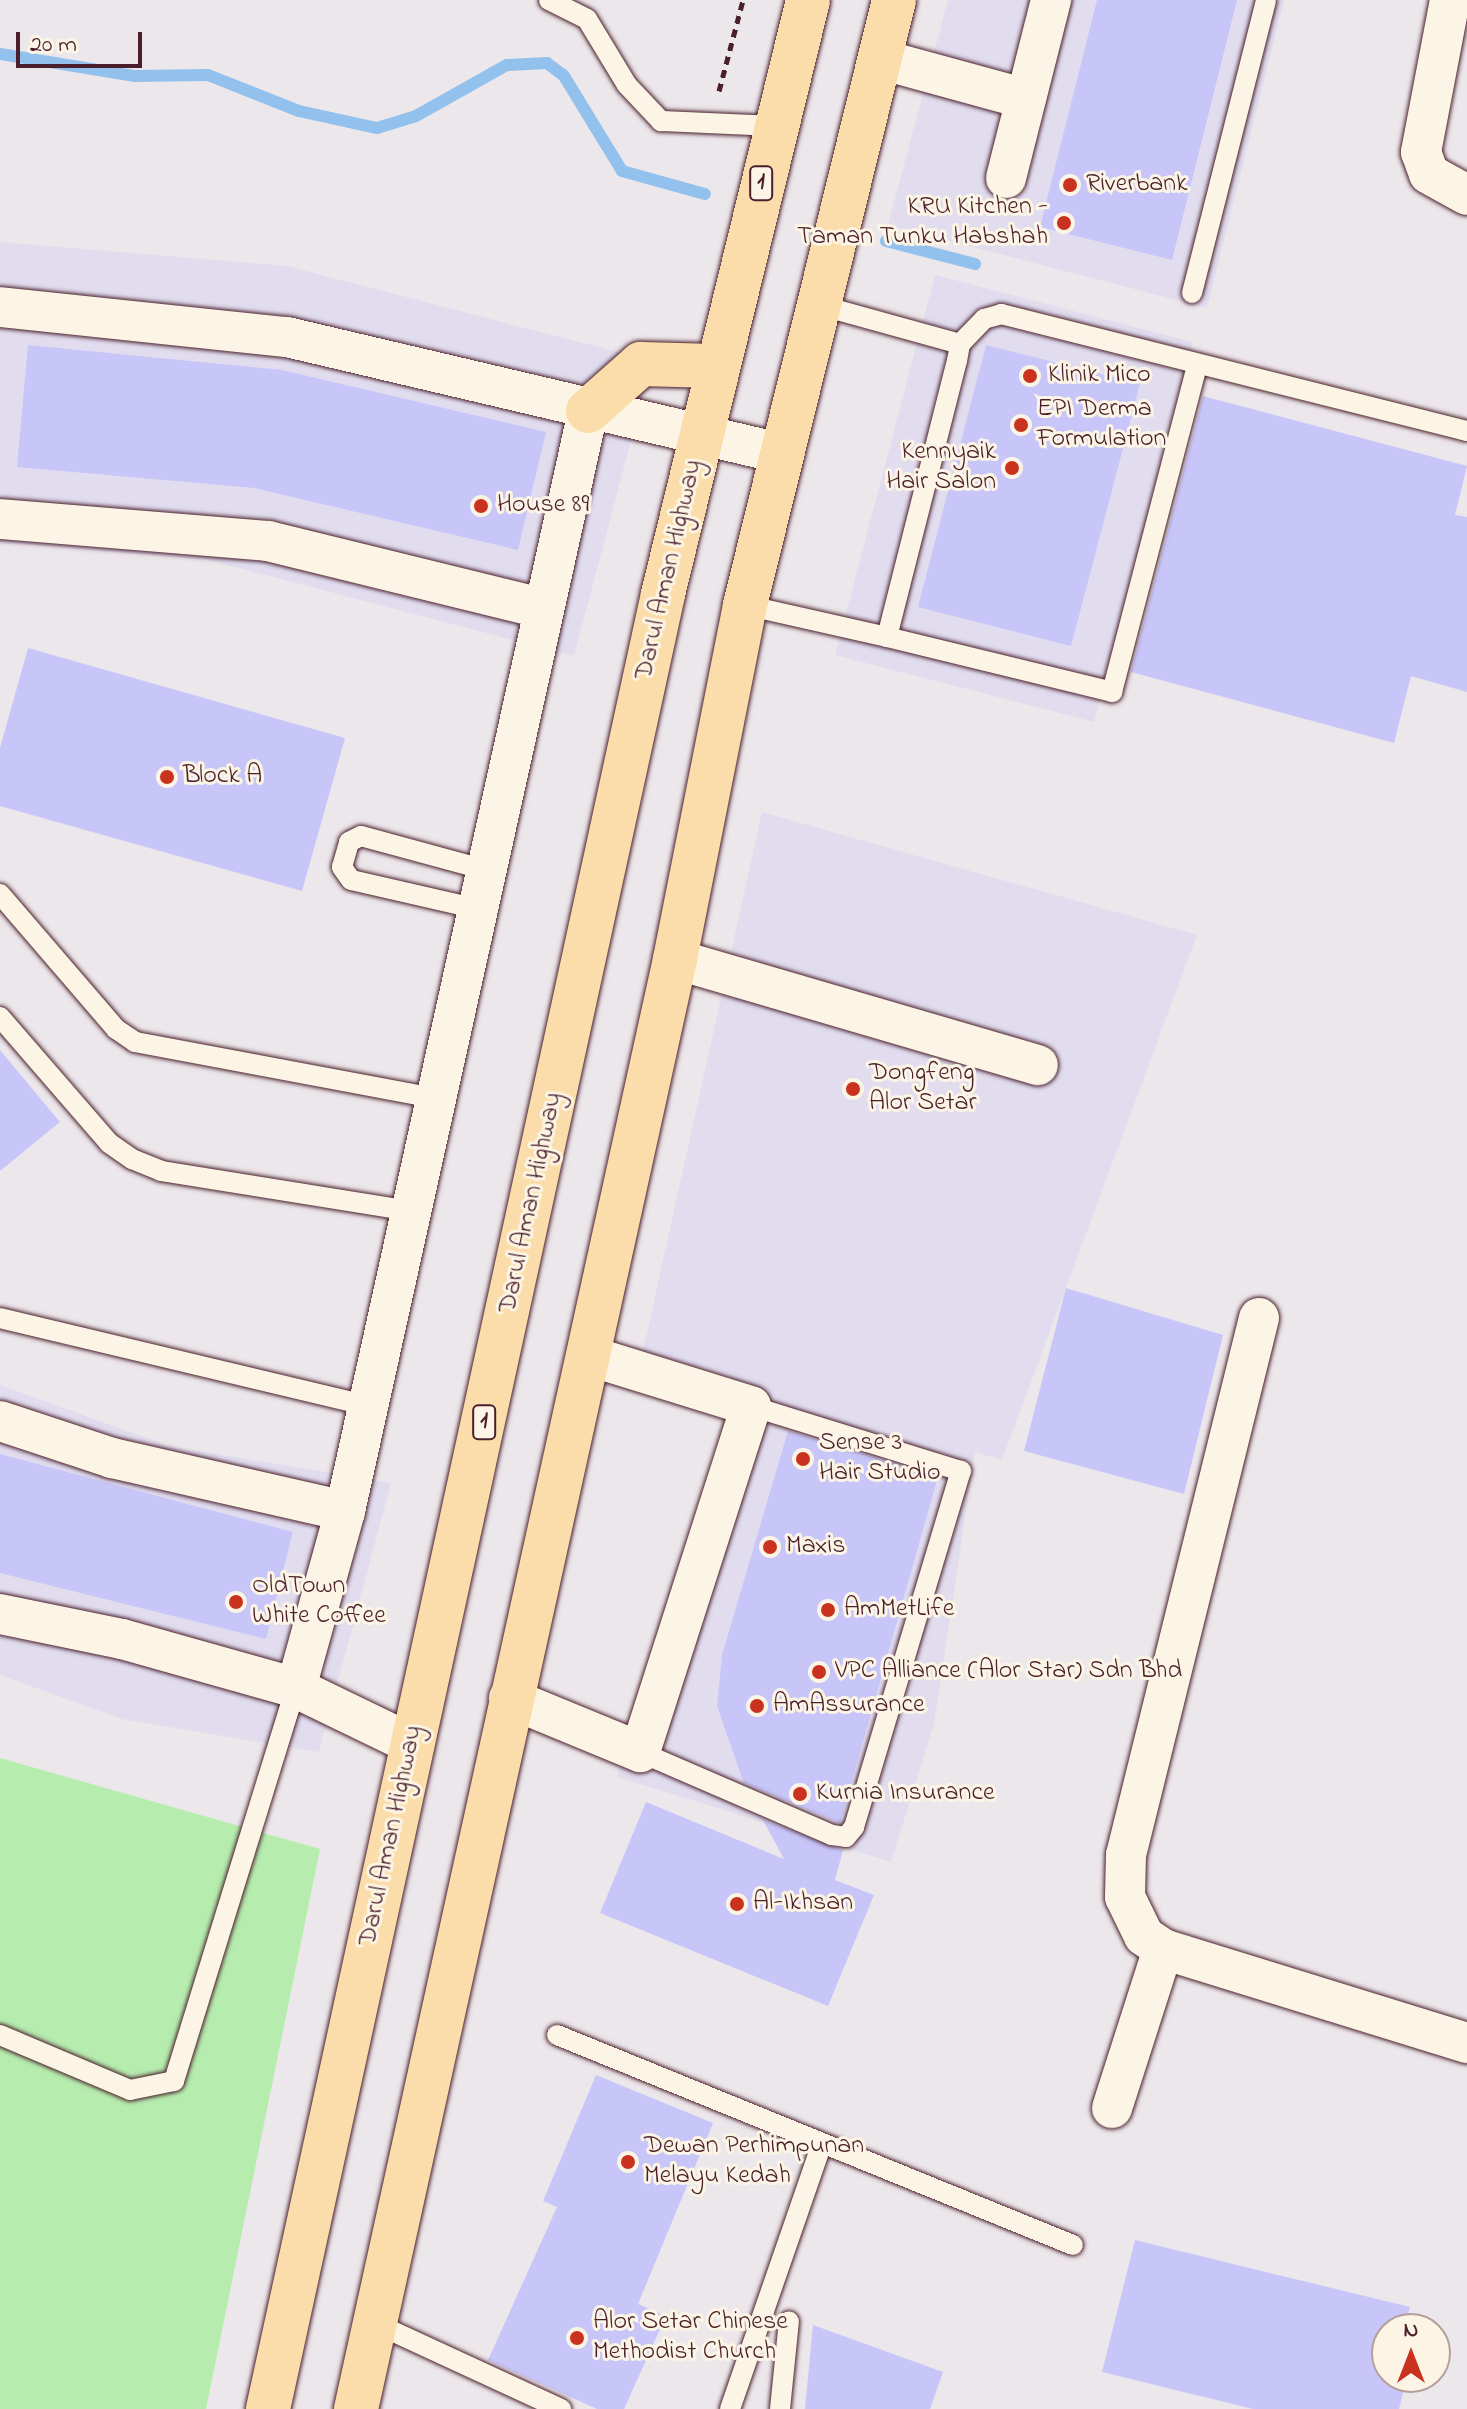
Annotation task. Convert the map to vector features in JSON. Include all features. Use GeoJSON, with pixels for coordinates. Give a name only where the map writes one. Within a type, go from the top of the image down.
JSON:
{"type":"FeatureCollection","features":[{"type":"Feature","properties":{"kind":"main road","name":"Darul Aman Highway"},"geometry":{"type":"LineString","coordinates":[[268,2409],[715,366],[808,0]]}},
{"type":"Feature","properties":{"kind":"main road"},"geometry":{"type":"LineString","coordinates":[[356,2409],[377,2324],[509,1698],[589,1356],[675,959],[745,605],[894,0]]}},
{"type":"Feature","properties":{"kind":"main road"},"geometry":{"type":"LineString","coordinates":[[588,411],[641,364],[715,366]]}},
{"type":"Feature","properties":{"kind":"street"},"geometry":{"type":"LineString","coordinates":[[1006,178],[1051,0]]}},
{"type":"Feature","properties":{"kind":"street"},"geometry":{"type":"LineString","coordinates":[[1450,0],[1421,152],[1429,174],[1467,195]]}},
{"type":"Feature","properties":{"kind":"street"},"geometry":{"type":"LineString","coordinates":[[880,59],[1026,99]]}},
{"type":"Feature","properties":{"kind":"street"},"geometry":{"type":"LineString","coordinates":[[0,307],[287,337],[588,411],[784,454]]}},
{"type":"Feature","properties":{"kind":"street"},"geometry":{"type":"LineString","coordinates":[[296,1688],[345,1511],[433,1098],[588,411]]}},
{"type":"Feature","properties":{"kind":"street"},"geometry":{"type":"LineString","coordinates":[[0,519],[268,541],[544,609]]}},
{"type":"Feature","properties":{"kind":"street"},"geometry":{"type":"LineString","coordinates":[[675,959],[1038,1065]]}},
{"type":"Feature","properties":{"kind":"street"},"geometry":{"type":"LineString","coordinates":[[1259,1318],[1126,1855],[1133,1918],[1163,1949],[1467,2043]]}},
{"type":"Feature","properties":{"kind":"street"},"geometry":{"type":"LineString","coordinates":[[509,1698],[640,1752],[751,1406],[589,1356]]}},
{"type":"Feature","properties":{"kind":"street"},"geometry":{"type":"LineString","coordinates":[[0,1421],[112,1458],[345,1511]]}},
{"type":"Feature","properties":{"kind":"street"},"geometry":{"type":"LineString","coordinates":[[0,1614],[122,1639],[296,1688],[412,1744]]}},
{"type":"Feature","properties":{"kind":"street"},"geometry":{"type":"LineString","coordinates":[[1112,2108],[1163,1949]]}},
{"type":"Feature","properties":{"kind":"lane"},"geometry":{"type":"LineString","coordinates":[[549,0],[587,19],[627,85],[661,121],[776,126]]}},
{"type":"Feature","properties":{"kind":"lane"},"geometry":{"type":"LineString","coordinates":[[1192,293],[1266,0]]}},
{"type":"Feature","properties":{"kind":"lane"},"geometry":{"type":"LineString","coordinates":[[819,305],[960,344]]}},
{"type":"Feature","properties":{"kind":"lane"},"geometry":{"type":"LineString","coordinates":[[887,637],[960,344],[984,319],[1001,314],[1197,366],[1467,431]]}},
{"type":"Feature","properties":{"kind":"lane"},"geometry":{"type":"LineString","coordinates":[[745,605],[1112,692],[1197,366]]}},
{"type":"Feature","properties":{"kind":"lane"},"geometry":{"type":"LineString","coordinates":[[478,909],[344,876],[354,837],[486,870]]}},
{"type":"Feature","properties":{"kind":"lane"},"geometry":{"type":"LineString","coordinates":[[0,894],[116,1029],[135,1042],[433,1098]]}},
{"type":"Feature","properties":{"kind":"lane"},"geometry":{"type":"LineString","coordinates":[[0,1017],[109,1143],[132,1159],[161,1171],[411,1211]]}},
{"type":"Feature","properties":{"kind":"lane"},"geometry":{"type":"LineString","coordinates":[[0,1318],[368,1406]]}},
{"type":"Feature","properties":{"kind":"lane"},"geometry":{"type":"LineString","coordinates":[[640,1752],[832,1835],[846,1837],[854,1827],[961,1471],[751,1406]]}},
{"type":"Feature","properties":{"kind":"lane"},"geometry":{"type":"LineString","coordinates":[[0,2035],[130,2090],[163,2089],[174,2081],[296,1688]]}},
{"type":"Feature","properties":{"kind":"lane"},"geometry":{"type":"LineString","coordinates":[[557,2035],[1073,2245]]}},
{"type":"Feature","properties":{"kind":"lane"},"geometry":{"type":"LineString","coordinates":[[730,2409],[822,2143]]}},
{"type":"Feature","properties":{"kind":"lane"},"geometry":{"type":"LineString","coordinates":[[780,2409],[789,2321]]}},
{"type":"Feature","properties":{"kind":"lane"},"geometry":{"type":"LineString","coordinates":[[377,2324],[561,2409]]}},
{"type":"Feature","properties":{"kind":"path"},"geometry":{"type":"LineString","coordinates":[[710,123],[743,0]]}},
{"type":"Feature","properties":{"kind":"shaded area"},"geometry":{"type":"Polygon","coordinates":[[[948,0],[1284,0],[1207,308],[888,225],[948,0]]]}},
{"type":"Feature","properties":{"kind":"shaded area"},"geometry":{"type":"Polygon","coordinates":[[[0,242],[287,266],[652,361],[574,656],[208,560],[0,542],[0,242]]]}},
{"type":"Feature","properties":{"kind":"shaded area"},"geometry":{"type":"Polygon","coordinates":[[[935,275],[1193,342],[1094,722],[835,655],[935,275]]]}},
{"type":"Feature","properties":{"kind":"shaded area"},"geometry":{"type":"Polygon","coordinates":[[[762,812],[1197,935],[1002,1460],[975,1452],[934,1724],[891,1862],[617,1777],[741,1381],[643,1351],[762,812]]]}},
{"type":"Feature","properties":{"kind":"shaded area"},"geometry":{"type":"Polygon","coordinates":[[[0,1385],[169,1446],[391,1483],[319,1752],[122,1719],[0,1675],[0,1385]]]}},
{"type":"Feature","properties":{"kind":"green space"},"geometry":{"type":"Polygon","coordinates":[[[0,1758],[320,1849],[206,2409],[0,2409],[0,1758]]]}},
{"type":"Feature","properties":{"kind":"building"},"geometry":{"type":"Polygon","coordinates":[[[1097,0],[1237,0],[1172,260],[1040,227],[1097,0]]]}},
{"type":"Feature","properties":{"kind":"building"},"geometry":{"type":"Polygon","coordinates":[[[28,345],[282,370],[546,432],[518,550],[254,488],[17,467],[28,345]]]}},
{"type":"Feature","properties":{"kind":"building"},"geometry":{"type":"Polygon","coordinates":[[[986,345],[1140,384],[1071,646],[918,607],[986,345]]]}},
{"type":"Feature","properties":{"kind":"building"},"geometry":{"type":"Polygon","coordinates":[[[1203,396],[1467,466],[1455,515],[1467,517],[1467,692],[1411,676],[1394,743],[1131,672],[1203,396]]]}},
{"type":"Feature","properties":{"kind":"building","name":"Block A"},"geometry":{"type":"Polygon","coordinates":[[[28,648],[345,738],[302,891],[0,806],[0,748],[28,648]]]}},
{"type":"Feature","properties":{"kind":"building"},"geometry":{"type":"Polygon","coordinates":[[[0,1050],[60,1122],[0,1171],[0,1050]]]}},
{"type":"Feature","properties":{"kind":"building"},"geometry":{"type":"Polygon","coordinates":[[[1066,1288],[1223,1335],[1184,1494],[1024,1451],[1066,1288]]]}},
{"type":"Feature","properties":{"kind":"building"},"geometry":{"type":"Polygon","coordinates":[[[788,1431],[938,1477],[840,1823],[744,1783],[717,1706],[722,1655],[788,1431]]]}},
{"type":"Feature","properties":{"kind":"building"},"geometry":{"type":"Polygon","coordinates":[[[0,1454],[293,1532],[266,1639],[0,1573],[0,1454]]]}},
{"type":"Feature","properties":{"kind":"building","name":"Al-Ikhsan"},"geometry":{"type":"Polygon","coordinates":[[[646,1802],[784,1859],[763,1820],[843,1850],[835,1880],[874,1895],[828,2006],[600,1913],[646,1802]]]}},
{"type":"Feature","properties":{"kind":"building"},"geometry":{"type":"Polygon","coordinates":[[[596,2075],[713,2123],[638,2304],[666,2316],[624,2409],[597,2409],[488,2360],[557,2207],[543,2201],[596,2075]]]}},
{"type":"Feature","properties":{"kind":"building"},"geometry":{"type":"Polygon","coordinates":[[[1135,2240],[1410,2307],[1408,2313],[1371,2313],[1371,2393],[1403,2393],[1399,2409],[1253,2409],[1102,2372],[1135,2240]]]}},
{"type":"Feature","properties":{"kind":"building"},"geometry":{"type":"Polygon","coordinates":[[[813,2325],[943,2372],[930,2409],[805,2409],[813,2325]]]}},
{"type":"Feature","properties":{"kind":"waterway"},"geometry":{"type":"LineString","coordinates":[[0,54],[135,76],[208,75],[299,111],[377,128],[416,116],[507,65],[547,63],[564,76],[622,171],[705,194]]}},
{"type":"Feature","properties":{"kind":"waterway"},"geometry":{"type":"LineString","coordinates":[[886,241],[975,264]]}},
{"type":"Feature","properties":{"kind":"place","name":"Riverbank"},"geometry":{"type":"Point","coordinates":[1070,185]}},
{"type":"Feature","properties":{"kind":"place","name":"KRU Kitchen - Taman Tunku Habshah"},"geometry":{"type":"Point","coordinates":[1064,223]}},
{"type":"Feature","properties":{"kind":"place","name":"Klinik Mico"},"geometry":{"type":"Point","coordinates":[1030,376]}},
{"type":"Feature","properties":{"kind":"place","name":"EPI Derma Formulation"},"geometry":{"type":"Point","coordinates":[1021,425]}},
{"type":"Feature","properties":{"kind":"place","name":"Kennyaik Hair Salon"},"geometry":{"type":"Point","coordinates":[1012,468]}},
{"type":"Feature","properties":{"kind":"place","name":"House 89"},"geometry":{"type":"Point","coordinates":[481,506]}},
{"type":"Feature","properties":{"kind":"place","name":"Block A"},"geometry":{"type":"Point","coordinates":[167,777]}},
{"type":"Feature","properties":{"kind":"place","name":"Dongfeng Alor Setar"},"geometry":{"type":"Point","coordinates":[853,1089]}},
{"type":"Feature","properties":{"kind":"place","name":"Sense 3 Hair Studio"},"geometry":{"type":"Point","coordinates":[803,1459]}},
{"type":"Feature","properties":{"kind":"place","name":"Maxis"},"geometry":{"type":"Point","coordinates":[770,1547]}},
{"type":"Feature","properties":{"kind":"place","name":"OldTown White Coffee"},"geometry":{"type":"Point","coordinates":[236,1602]}},
{"type":"Feature","properties":{"kind":"place","name":"AmMetLife"},"geometry":{"type":"Point","coordinates":[828,1610]}},
{"type":"Feature","properties":{"kind":"place","name":"VPC Alliance (Alor Star) Sdn Bhd"},"geometry":{"type":"Point","coordinates":[819,1672]}},
{"type":"Feature","properties":{"kind":"place","name":"AmAssurance"},"geometry":{"type":"Point","coordinates":[757,1706]}},
{"type":"Feature","properties":{"kind":"place","name":"Kurnia Insurance"},"geometry":{"type":"Point","coordinates":[800,1794]}},
{"type":"Feature","properties":{"kind":"place","name":"Al-Ikhsan"},"geometry":{"type":"Point","coordinates":[737,1904]}},
{"type":"Feature","properties":{"kind":"place","name":"Dewan Perhimpunan Melayu Kedah"},"geometry":{"type":"Point","coordinates":[628,2162]}},
{"type":"Feature","properties":{"kind":"place","name":"Alor Setar Chinese Methodist Church"},"geometry":{"type":"Point","coordinates":[577,2338]}}]}
